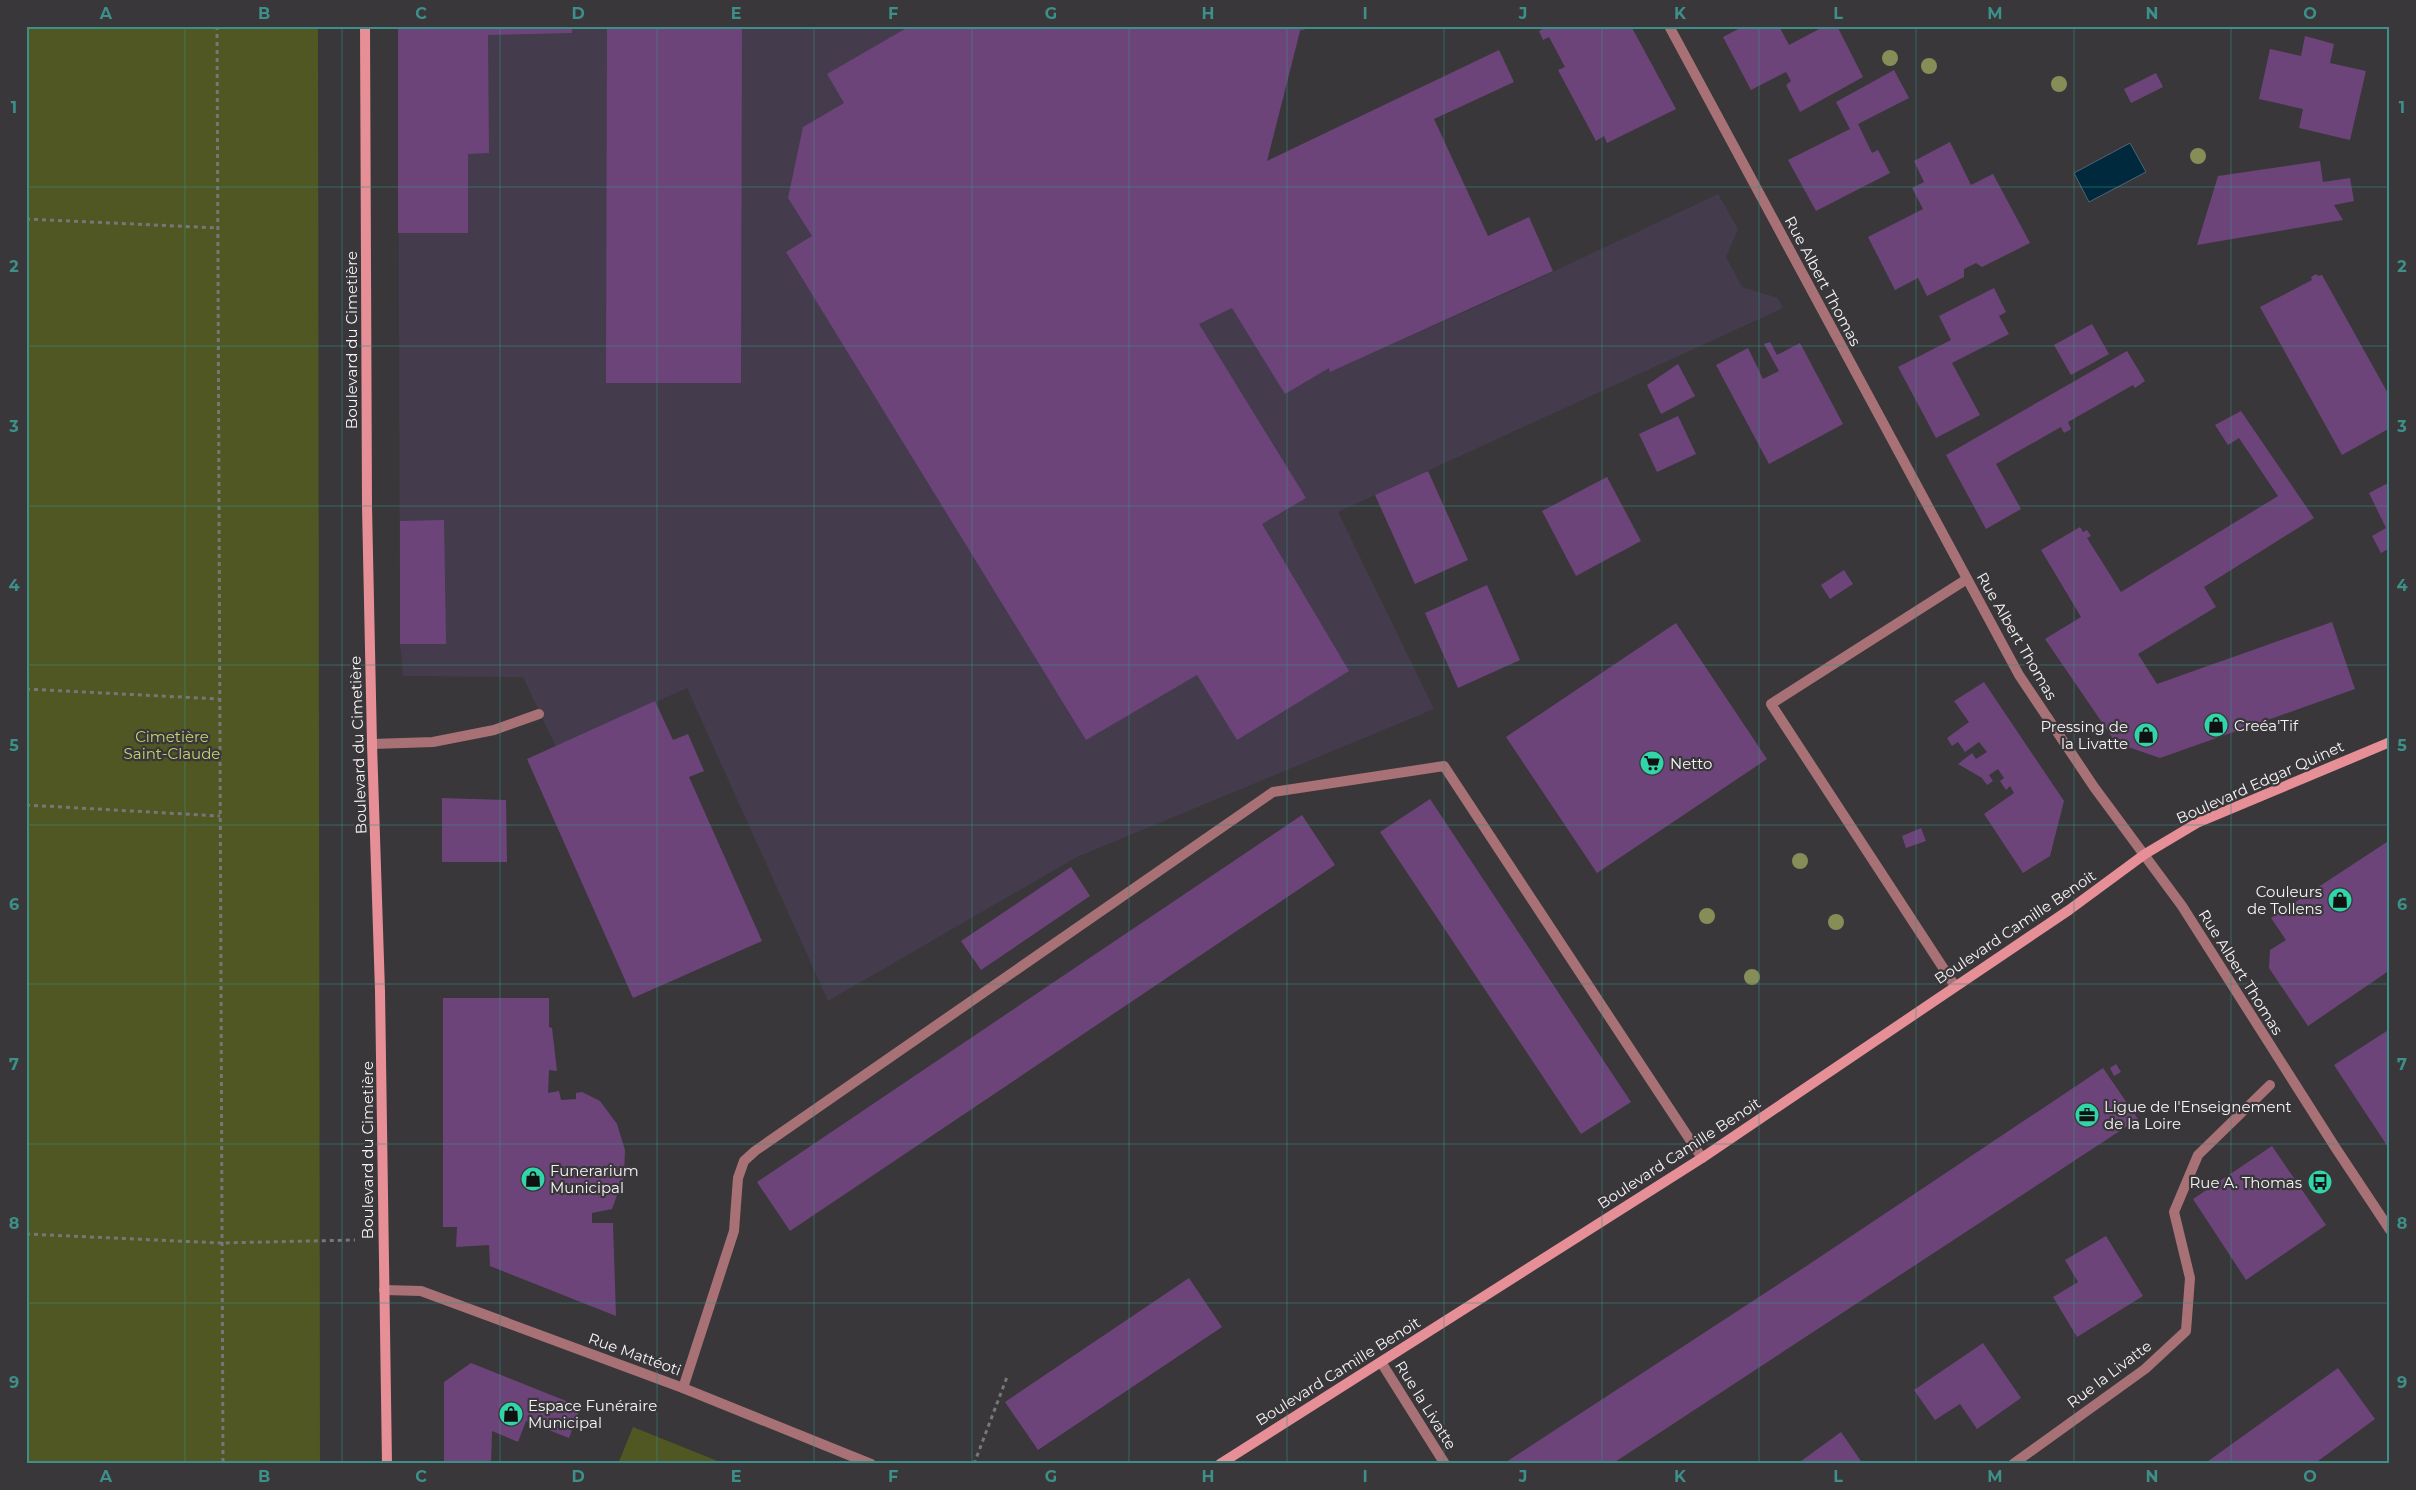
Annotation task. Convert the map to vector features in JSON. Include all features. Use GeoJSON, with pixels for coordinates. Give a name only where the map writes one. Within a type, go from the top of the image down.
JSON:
{"type":"FeatureCollection","features":[{"type":"Feature","properties":{"kind":"street","name":"Boulevard du Cimetière"},"geometry":{"type":"LineString","coordinates":[[365,26],[367,496],[372,744],[381,1001],[383,1240],[388,1464]]}},
{"type":"Feature","properties":{"kind":"street","name":"Rue Albert Thomas"},"geometry":{"type":"LineString","coordinates":[[1669,26],[2019,675],[2094,787],[2182,906],[2334,1147],[2390,1230]]}},
{"type":"Feature","properties":{"kind":"street"},"geometry":{"type":"LineString","coordinates":[[1955,986],[1771,704],[1967,579]]}},
{"type":"Feature","properties":{"kind":"street"},"geometry":{"type":"LineString","coordinates":[[372,744],[433,742],[494,730],[539,714]]}},
{"type":"Feature","properties":{"kind":"street","name":"Boulevard Edgar Quinet"},"geometry":{"type":"LineString","coordinates":[[2145,854],[2197,823],[2390,742]]}},
{"type":"Feature","properties":{"kind":"street"},"geometry":{"type":"LineString","coordinates":[[682,1388],[730,1248],[734,1232],[738,1178],[744,1161],[755,1151],[1273,792],[1444,766],[1702,1158]]}},
{"type":"Feature","properties":{"kind":"street","name":"Boulevard Camille Benoit"},"geometry":{"type":"LineString","coordinates":[[1220,1464],[1702,1158],[2068,910],[2145,854]]}},
{"type":"Feature","properties":{"kind":"street","name":"Rue la Livatte"},"geometry":{"type":"LineString","coordinates":[[2013,1464],[2145,1369],[2186,1331],[2190,1278],[2174,1212],[2198,1155],[2270,1085]]}},
{"type":"Feature","properties":{"kind":"street","name":"Rue Mattéoti"},"geometry":{"type":"LineString","coordinates":[[384,1290],[421,1291],[682,1388],[871,1464]]}},
{"type":"Feature","properties":{"kind":"street","name":"Rue la Livatte"},"geometry":{"type":"LineString","coordinates":[[1381,1362],[1445,1464]]}},
{"type":"Feature","properties":{"kind":"path"},"geometry":{"type":"LineString","coordinates":[[217,26],[223,1464]]}},
{"type":"Feature","properties":{"kind":"path"},"geometry":{"type":"LineString","coordinates":[[26,219],[218,228]]}},
{"type":"Feature","properties":{"kind":"path"},"geometry":{"type":"LineString","coordinates":[[26,689],[219,699]]}},
{"type":"Feature","properties":{"kind":"path"},"geometry":{"type":"LineString","coordinates":[[26,804],[220,816]]}},
{"type":"Feature","properties":{"kind":"path"},"geometry":{"type":"LineString","coordinates":[[26,1234],[221,1243],[383,1240]]}},
{"type":"Feature","properties":{"kind":"path"},"geometry":{"type":"LineString","coordinates":[[974,1464],[1007,1377]]}},
{"type":"Feature","properties":{"kind":"shaded area"},"geometry":{"type":"Polygon","coordinates":[[[398,26],[1299,26],[1300,32],[1267,161],[1331,371],[1514,290],[1718,194],[1738,229],[1726,257],[1742,287],[1778,298],[1783,308],[1338,512],[1434,709],[1077,857],[828,1001],[687,688],[556,747],[523,677],[403,676],[400,644],[398,26]]]}},
{"type":"Feature","properties":{"kind":"green space","name":"Cimetière Saint-Claude"},"geometry":{"type":"Polygon","coordinates":[[[26,26],[318,26],[320,1464],[26,1464],[26,26]]]}},
{"type":"Feature","properties":{"kind":"green space"},"geometry":{"type":"Polygon","coordinates":[[[633,1427],[725,1464],[618,1464],[633,1427]]]}},
{"type":"Feature","properties":{"kind":"water"},"geometry":{"type":"Polygon","coordinates":[[[2130,143],[2146,172],[2089,202],[2074,173],[2130,143]]]}},
{"type":"Feature","properties":{"kind":"building"},"geometry":{"type":"Polygon","coordinates":[[[398,26],[572,26],[572,33],[488,35],[489,153],[468,154],[468,233],[398,233],[398,26]]]}},
{"type":"Feature","properties":{"kind":"building"},"geometry":{"type":"Polygon","coordinates":[[[607,26],[742,26],[741,383],[606,383],[607,26]]]}},
{"type":"Feature","properties":{"kind":"building"},"geometry":{"type":"Polygon","coordinates":[[[910,26],[1299,26],[1300,31],[1267,161],[1499,50],[1514,82],[1434,119],[1488,236],[1529,217],[1553,271],[1330,372],[1329,368],[1285,394],[1232,308],[1199,324],[1306,498],[1262,524],[1349,671],[1237,740],[1197,675],[1086,740],[786,252],[812,236],[788,198],[803,127],[844,103],[827,74],[910,26]]]}},
{"type":"Feature","properties":{"kind":"building"},"geometry":{"type":"Polygon","coordinates":[[[1302,26],[1314,26],[1300,31],[1302,26]]]}},
{"type":"Feature","properties":{"kind":"building"},"geometry":{"type":"Polygon","coordinates":[[[1548,26],[1631,26],[1676,109],[1607,143],[1604,136],[1596,141],[1558,70],[1565,67],[1549,37],[1543,40],[1539,31],[1548,26]]]}},
{"type":"Feature","properties":{"kind":"building"},"geometry":{"type":"Polygon","coordinates":[[[1744,26],[1779,26],[1789,45],[1825,26],[1837,26],[1863,77],[1800,112],[1786,85],[1791,81],[1786,72],[1751,90],[1723,37],[1744,26]]]}},
{"type":"Feature","properties":{"kind":"building"},"geometry":{"type":"Polygon","coordinates":[[[2305,36],[2334,44],[2330,63],[2366,71],[2350,140],[2299,128],[2303,109],[2259,99],[2270,49],[2301,56],[2305,36]]]}},
{"type":"Feature","properties":{"kind":"building"},"geometry":{"type":"Polygon","coordinates":[[[1894,70],[1909,98],[1858,124],[1872,153],[1878,150],[1890,173],[1816,211],[1788,160],[1850,129],[1836,102],[1894,70]]]}},
{"type":"Feature","properties":{"kind":"building"},"geometry":{"type":"Polygon","coordinates":[[[2156,73],[2163,87],[2131,103],[2124,89],[2156,73]]]}},
{"type":"Feature","properties":{"kind":"building"},"geometry":{"type":"Polygon","coordinates":[[[1950,142],[1971,185],[1993,174],[2030,243],[1982,267],[1976,263],[1964,269],[1964,277],[1927,296],[1918,278],[1895,290],[1868,237],[1923,209],[1912,188],[1924,182],[1914,161],[1950,142]]]}},
{"type":"Feature","properties":{"kind":"building"},"geometry":{"type":"Polygon","coordinates":[[[2320,161],[2323,182],[2350,178],[2354,201],[2334,205],[2343,220],[2197,245],[2218,176],[2320,161]]]}},
{"type":"Feature","properties":{"kind":"building"},"geometry":{"type":"Polygon","coordinates":[[[2316,274],[2318,276],[2322,275],[2390,397],[2390,428],[2342,455],[2260,307],[2312,280],[2311,277],[2316,274]]]}},
{"type":"Feature","properties":{"kind":"building"},"geometry":{"type":"Polygon","coordinates":[[[1994,288],[2006,312],[1999,316],[2009,334],[1952,363],[1980,415],[1936,438],[1898,367],[1951,340],[1939,316],[1994,288]]]}},
{"type":"Feature","properties":{"kind":"building"},"geometry":{"type":"Polygon","coordinates":[[[2092,324],[2109,354],[2071,375],[2054,345],[2092,324]]]}},
{"type":"Feature","properties":{"kind":"building"},"geometry":{"type":"Polygon","coordinates":[[[1770,342],[1777,355],[1800,343],[1843,424],[1769,464],[1716,365],[1748,348],[1763,379],[1779,371],[1764,344],[1770,342]]]}},
{"type":"Feature","properties":{"kind":"building"},"geometry":{"type":"Polygon","coordinates":[[[2127,351],[2145,381],[2135,388],[2133,385],[2068,422],[2071,429],[2064,433],[2061,427],[1996,464],[2021,509],[1986,529],[1946,455],[2127,351]]]}},
{"type":"Feature","properties":{"kind":"building"},"geometry":{"type":"Polygon","coordinates":[[[1678,364],[1695,396],[1661,414],[1647,385],[1678,364]]]}},
{"type":"Feature","properties":{"kind":"building"},"geometry":{"type":"Polygon","coordinates":[[[2241,411],[2314,518],[2204,587],[2216,607],[2138,654],[2157,684],[2332,622],[2355,689],[2160,758],[2116,743],[2045,639],[2081,617],[2041,550],[2080,527],[2083,532],[2087,530],[2091,536],[2087,538],[2121,592],[2278,496],[2239,438],[2228,445],[2215,425],[2241,411]]]}},
{"type":"Feature","properties":{"kind":"building"},"geometry":{"type":"Polygon","coordinates":[[[1678,416],[1696,454],[1657,472],[1639,434],[1678,416]]]}},
{"type":"Feature","properties":{"kind":"building"},"geometry":{"type":"Polygon","coordinates":[[[1428,471],[1468,560],[1415,584],[1375,495],[1428,471]]]}},
{"type":"Feature","properties":{"kind":"building"},"geometry":{"type":"Polygon","coordinates":[[[1607,477],[1641,541],[1576,576],[1542,511],[1607,477]]]}},
{"type":"Feature","properties":{"kind":"building"},"geometry":{"type":"Polygon","coordinates":[[[2390,482],[2390,548],[2381,553],[2372,536],[2386,528],[2369,493],[2390,482]]]}},
{"type":"Feature","properties":{"kind":"building"},"geometry":{"type":"Polygon","coordinates":[[[444,520],[446,644],[400,644],[400,521],[444,520]]]}},
{"type":"Feature","properties":{"kind":"building"},"geometry":{"type":"Polygon","coordinates":[[[1844,570],[1853,584],[1830,599],[1821,585],[1844,570]]]}},
{"type":"Feature","properties":{"kind":"building"},"geometry":{"type":"Polygon","coordinates":[[[1487,585],[1520,660],[1458,688],[1425,613],[1487,585]]]}},
{"type":"Feature","properties":{"kind":"building"},"geometry":{"type":"Polygon","coordinates":[[[1676,623],[1767,759],[1597,873],[1506,737],[1676,623]]]}},
{"type":"Feature","properties":{"kind":"building"},"geometry":{"type":"Polygon","coordinates":[[[1984,682],[2064,801],[2050,856],[2023,873],[1984,814],[2014,793],[2010,786],[2006,790],[2000,781],[2004,778],[1998,769],[1989,775],[1993,781],[1987,785],[1982,778],[1958,764],[1972,753],[1976,759],[1987,752],[1979,742],[1965,752],[1958,742],[1952,746],[1947,738],[1969,722],[1954,701],[1984,682]]]}},
{"type":"Feature","properties":{"kind":"building"},"geometry":{"type":"Polygon","coordinates":[[[655,701],[673,740],[688,734],[704,771],[689,777],[762,941],[633,998],[527,759],[655,701]]]}},
{"type":"Feature","properties":{"kind":"building"},"geometry":{"type":"Polygon","coordinates":[[[442,798],[506,800],[507,862],[442,862],[442,798]]]}},
{"type":"Feature","properties":{"kind":"building"},"geometry":{"type":"Polygon","coordinates":[[[1430,799],[1631,1102],[1581,1134],[1380,832],[1430,799]]]}},
{"type":"Feature","properties":{"kind":"building"},"geometry":{"type":"Polygon","coordinates":[[[1302,815],[1335,865],[790,1231],[757,1182],[1302,815]]]}},
{"type":"Feature","properties":{"kind":"building"},"geometry":{"type":"Polygon","coordinates":[[[1921,828],[1926,841],[1906,848],[1902,836],[1921,828]]]}},
{"type":"Feature","properties":{"kind":"building"},"geometry":{"type":"Polygon","coordinates":[[[2390,840],[2390,970],[2308,1026],[2269,968],[2270,950],[2286,940],[2271,918],[2390,840]]]}},
{"type":"Feature","properties":{"kind":"building"},"geometry":{"type":"Polygon","coordinates":[[[1071,867],[1090,896],[981,970],[961,941],[1071,867]]]}},
{"type":"Feature","properties":{"kind":"building","name":"Funerarium Municipal"},"geometry":{"type":"Polygon","coordinates":[[[443,998],[549,998],[549,1027],[552,1028],[557,1071],[549,1070],[548,1093],[559,1091],[561,1100],[576,1099],[576,1093],[582,1092],[600,1101],[617,1124],[625,1150],[624,1176],[612,1209],[592,1213],[592,1223],[613,1223],[616,1316],[490,1266],[489,1245],[456,1247],[457,1227],[443,1227],[443,998]]]}},
{"type":"Feature","properties":{"kind":"building"},"geometry":{"type":"Polygon","coordinates":[[[2390,1029],[2390,1150],[2334,1065],[2390,1029]]]}},
{"type":"Feature","properties":{"kind":"building"},"geometry":{"type":"Polygon","coordinates":[[[2116,1064],[2121,1072],[2114,1076],[2110,1068],[2116,1064]]]}},
{"type":"Feature","properties":{"kind":"building"},"geometry":{"type":"Polygon","coordinates":[[[2103,1068],[2138,1119],[1612,1464],[1503,1464],[1808,1265],[2103,1068]]]}},
{"type":"Feature","properties":{"kind":"building"},"geometry":{"type":"Polygon","coordinates":[[[2272,1146],[2326,1225],[2246,1280],[2193,1199],[2272,1146]]]}},
{"type":"Feature","properties":{"kind":"building"},"geometry":{"type":"Polygon","coordinates":[[[2106,1236],[2143,1296],[2077,1337],[2053,1297],[2078,1282],[2065,1260],[2106,1236]]]}},
{"type":"Feature","properties":{"kind":"building"},"geometry":{"type":"Polygon","coordinates":[[[1189,1278],[1222,1327],[1038,1450],[1005,1402],[1189,1278]]]}},
{"type":"Feature","properties":{"kind":"building"},"geometry":{"type":"Polygon","coordinates":[[[1983,1343],[2021,1398],[1977,1429],[1960,1404],[1935,1420],[1914,1390],[1983,1343]]]}},
{"type":"Feature","properties":{"kind":"building","name":"Espace Funéraire Municipal"},"geometry":{"type":"Polygon","coordinates":[[[471,1363],[581,1407],[569,1438],[526,1421],[518,1442],[492,1431],[491,1464],[444,1464],[444,1382],[471,1363]]]}},
{"type":"Feature","properties":{"kind":"building"},"geometry":{"type":"Polygon","coordinates":[[[2338,1368],[2375,1419],[2314,1464],[2204,1464],[2338,1368]]]}},
{"type":"Feature","properties":{"kind":"building"},"geometry":{"type":"Polygon","coordinates":[[[1841,1432],[1863,1464],[1797,1464],[1841,1432]]]}},
{"type":"Feature","properties":{"kind":"place","name":"Creéa'Tif"},"geometry":{"type":"Point","coordinates":[2216,725]}},
{"type":"Feature","properties":{"kind":"place","name":"Pressing de la Livatte"},"geometry":{"type":"Point","coordinates":[2146,735]}},
{"type":"Feature","properties":{"kind":"place","name":"Netto"},"geometry":{"type":"Point","coordinates":[1652,763]}},
{"type":"Feature","properties":{"kind":"place","name":"Couleurs de Tollens"},"geometry":{"type":"Point","coordinates":[2340,900]}},
{"type":"Feature","properties":{"kind":"place","name":"Ligue de l'Enseignement de la Loire"},"geometry":{"type":"Point","coordinates":[2087,1115]}},
{"type":"Feature","properties":{"kind":"place","name":"Funerarium Municipal"},"geometry":{"type":"Point","coordinates":[533,1179]}},
{"type":"Feature","properties":{"kind":"place","name":"Rue A. Thomas"},"geometry":{"type":"Point","coordinates":[2320,1182]}},
{"type":"Feature","properties":{"kind":"place","name":"Espace Funéraire Municipal"},"geometry":{"type":"Point","coordinates":[511,1414]}}]}
